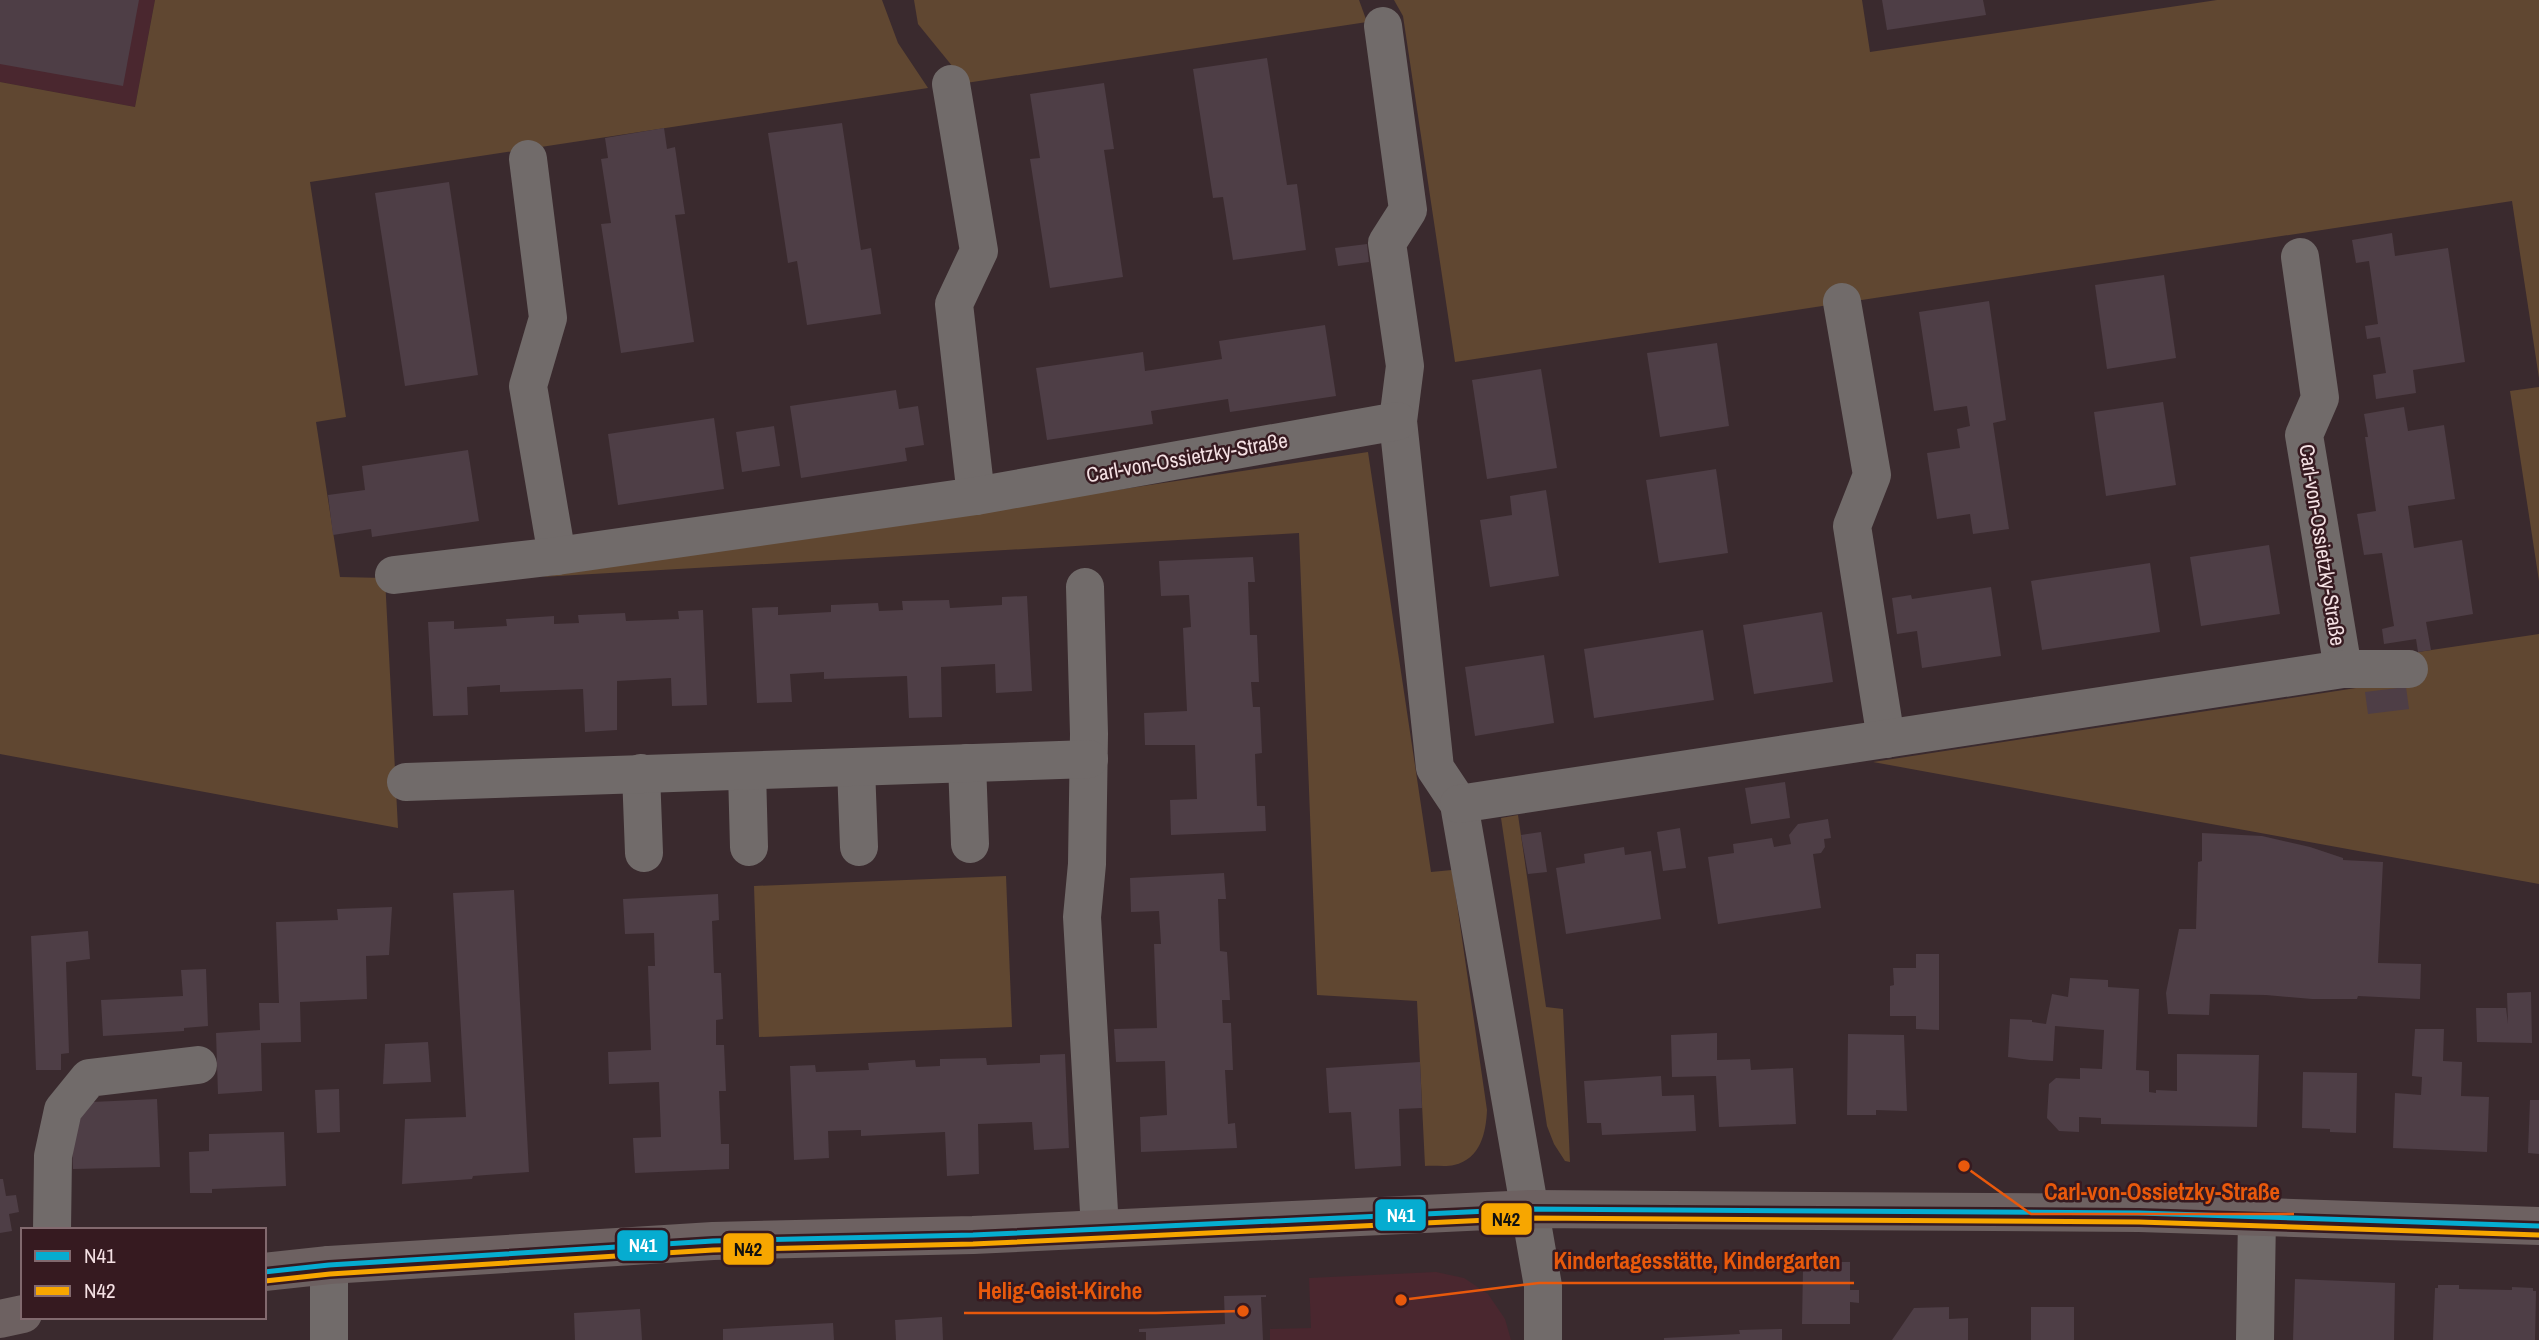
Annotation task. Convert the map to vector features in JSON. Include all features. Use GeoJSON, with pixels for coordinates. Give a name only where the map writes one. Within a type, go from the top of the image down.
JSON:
{"type":"FeatureCollection","features":[{"type":"Feature","properties":{"kind":"main road"},"geometry":{"type":"LineString","coordinates":[[266,1272],[329,1265],[713,1241],[973,1234],[1530,1209],[2139,1213],[2539,1226]]}},
{"type":"Feature","properties":{"kind":"main road"},"geometry":{"type":"LineString","coordinates":[[0,1319],[21,1314]]}},
{"type":"Feature","properties":{"kind":"street"},"geometry":{"type":"LineString","coordinates":[[1383,26],[1408,209],[1387,243],[1405,366],[1398,421],[1435,768],[1459,804],[1543,1286],[1543,1340]]}},
{"type":"Feature","properties":{"kind":"street"},"geometry":{"type":"LineString","coordinates":[[951,85],[979,251],[954,304],[976,496]]}},
{"type":"Feature","properties":{"kind":"street"},"geometry":{"type":"LineString","coordinates":[[528,159],[548,318],[528,386],[557,556]]}},
{"type":"Feature","properties":{"kind":"street","name":"Carl-von-Ossietzky-Straße"},"geometry":{"type":"LineString","coordinates":[[2301,257],[2320,398],[2304,435],[2343,669]]}},
{"type":"Feature","properties":{"kind":"street"},"geometry":{"type":"LineString","coordinates":[[1842,302],[1872,475],[1852,526],[1886,739]]}},
{"type":"Feature","properties":{"kind":"street","name":"Carl-von-Ossietzky-Straße"},"geometry":{"type":"LineString","coordinates":[[394,575],[557,556],[976,496],[1398,421]]}},
{"type":"Feature","properties":{"kind":"street"},"geometry":{"type":"LineString","coordinates":[[1085,587],[1088,760],[1087,864],[1082,916],[1100,1228]]}},
{"type":"Feature","properties":{"kind":"street","name":"Carl-von-Ossietzky-Straße"},"geometry":{"type":"LineString","coordinates":[[1459,804],[2343,669],[2409,669]]}},
{"type":"Feature","properties":{"kind":"street"},"geometry":{"type":"LineString","coordinates":[[406,782],[1088,760]]}},
{"type":"Feature","properties":{"kind":"street"},"geometry":{"type":"LineString","coordinates":[[967,763],[970,844]]}},
{"type":"Feature","properties":{"kind":"street"},"geometry":{"type":"LineString","coordinates":[[856,767],[859,848]]}},
{"type":"Feature","properties":{"kind":"street"},"geometry":{"type":"LineString","coordinates":[[747,771],[748,847]]}},
{"type":"Feature","properties":{"kind":"street"},"geometry":{"type":"LineString","coordinates":[[641,773],[644,853]]}},
{"type":"Feature","properties":{"kind":"street"},"geometry":{"type":"LineString","coordinates":[[52,1228],[53,1156],[63,1110],[89,1078],[198,1065]]}},
{"type":"Feature","properties":{"kind":"street"},"geometry":{"type":"LineString","coordinates":[[2255,1340],[2257,1217]]}},
{"type":"Feature","properties":{"kind":"street"},"geometry":{"type":"LineString","coordinates":[[329,1265],[329,1340]]}},
{"type":"Feature","properties":{"kind":"shaded area"},"geometry":{"type":"Polygon","coordinates":[[[0,0],[155,0],[135,107],[0,82],[0,0]]]}},
{"type":"Feature","properties":{"kind":"shaded area"},"geometry":{"type":"Polygon","coordinates":[[[155,0],[882,0],[898,43],[928,88],[310,182],[346,417],[316,422],[340,577],[385,578],[398,828],[0,754],[0,82],[135,107],[155,0]]]}},
{"type":"Feature","properties":{"kind":"shaded area"},"geometry":{"type":"Polygon","coordinates":[[[914,0],[1359,0],[1367,22],[966,83],[918,24],[914,0]]]}},
{"type":"Feature","properties":{"kind":"shaded area"},"geometry":{"type":"Polygon","coordinates":[[[1394,0],[1862,0],[1870,52],[2217,0],[2539,0],[2539,378],[2512,201],[1455,362],[1403,16],[1394,0]]]}},
{"type":"Feature","properties":{"kind":"shaded area"},"geometry":{"type":"Polygon","coordinates":[[[2539,387],[2539,581],[2510,391],[2539,387]]]}},
{"type":"Feature","properties":{"kind":"shaded area"},"geometry":{"type":"Polygon","coordinates":[[[1368,452],[1431,872],[1452,870],[1487,1110],[1483,1135],[1476,1151],[1463,1162],[1451,1166],[1425,1166],[1417,1001],[1317,995],[1299,533],[541,577],[1368,452]]]}},
{"type":"Feature","properties":{"kind":"shaded area"},"geometry":{"type":"Polygon","coordinates":[[[2539,634],[2539,884],[1873,762],[2421,678],[2418,652],[2539,634]]]}},
{"type":"Feature","properties":{"kind":"shaded area"},"geometry":{"type":"Polygon","coordinates":[[[1518,815],[1546,1007],[1563,1009],[1570,1162],[1565,1161],[1554,1144],[1547,1126],[1501,818],[1518,815]]]}},
{"type":"Feature","properties":{"kind":"shaded area"},"geometry":{"type":"Polygon","coordinates":[[[1006,876],[1012,1027],[759,1037],[754,886],[1006,876]]]}},
{"type":"Feature","properties":{"kind":"shaded area"},"geometry":{"type":"Polygon","coordinates":[[[1436,1272],[1464,1278],[1488,1294],[1505,1319],[1511,1340],[1270,1340],[1270,1329],[1311,1328],[1309,1278],[1436,1272]]]}},
{"type":"Feature","properties":{"kind":"building"},"geometry":{"type":"Polygon","coordinates":[[[0,0],[139,0],[123,86],[0,64],[0,0]]]}},
{"type":"Feature","properties":{"kind":"building"},"geometry":{"type":"Polygon","coordinates":[[[1882,0],[1983,0],[1986,15],[1887,30],[1882,0]]]}},
{"type":"Feature","properties":{"kind":"building"},"geometry":{"type":"Polygon","coordinates":[[[1267,58],[1287,185],[1297,184],[1306,250],[1233,260],[1223,197],[1213,198],[1193,69],[1267,58]]]}},
{"type":"Feature","properties":{"kind":"building"},"geometry":{"type":"Polygon","coordinates":[[[1104,83],[1114,149],[1104,150],[1123,277],[1050,288],[1030,159],[1040,158],[1030,94],[1104,83]]]}},
{"type":"Feature","properties":{"kind":"building"},"geometry":{"type":"Polygon","coordinates":[[[842,123],[861,250],[871,248],[881,314],[807,325],[797,261],[788,263],[768,133],[842,123]]]}},
{"type":"Feature","properties":{"kind":"building"},"geometry":{"type":"Polygon","coordinates":[[[664,128],[667,149],[675,147],[685,214],[675,215],[694,342],[621,353],[601,224],[611,223],[601,159],[608,158],[605,138],[664,128]]]}},
{"type":"Feature","properties":{"kind":"building"},"geometry":{"type":"Polygon","coordinates":[[[449,182],[478,375],[405,386],[375,193],[449,182]]]}},
{"type":"Feature","properties":{"kind":"building"},"geometry":{"type":"Polygon","coordinates":[[[2392,233],[2395,256],[2448,248],[2465,362],[2413,370],[2416,393],[2376,399],[2373,375],[2386,373],[2380,337],[2367,339],[2365,326],[2378,324],[2369,261],[2356,263],[2352,240],[2392,233]]]}},
{"type":"Feature","properties":{"kind":"building"},"geometry":{"type":"Polygon","coordinates":[[[1367,244],[1369,262],[1338,266],[1335,248],[1367,244]]]}},
{"type":"Feature","properties":{"kind":"building"},"geometry":{"type":"Polygon","coordinates":[[[2164,275],[2176,358],[2107,369],[2095,285],[2164,275]]]}},
{"type":"Feature","properties":{"kind":"building"},"geometry":{"type":"Polygon","coordinates":[[[1989,301],[2006,420],[1993,423],[2009,529],[1973,534],[1970,514],[1937,519],[1927,453],[1960,448],[1957,429],[1970,426],[1967,406],[1934,411],[1919,312],[1989,301]]]}},
{"type":"Feature","properties":{"kind":"building"},"geometry":{"type":"Polygon","coordinates":[[[1325,325],[1336,396],[1230,412],[1228,399],[1151,411],[1153,424],[1047,440],[1036,368],[1143,352],[1145,371],[1222,359],[1219,341],[1325,325]]]}},
{"type":"Feature","properties":{"kind":"building"},"geometry":{"type":"Polygon","coordinates":[[[1717,343],[1729,426],[1660,437],[1647,353],[1717,343]]]}},
{"type":"Feature","properties":{"kind":"building"},"geometry":{"type":"Polygon","coordinates":[[[1541,369],[1557,468],[1487,479],[1472,380],[1541,369]]]}},
{"type":"Feature","properties":{"kind":"building"},"geometry":{"type":"Polygon","coordinates":[[[896,390],[899,409],[918,406],[924,445],[905,448],[907,461],[801,478],[790,406],[896,390]]]}},
{"type":"Feature","properties":{"kind":"building"},"geometry":{"type":"Polygon","coordinates":[[[2163,402],[2176,485],[2106,496],[2094,412],[2163,402]]]}},
{"type":"Feature","properties":{"kind":"building"},"geometry":{"type":"Polygon","coordinates":[[[2404,407],[2408,431],[2444,425],[2455,499],[2408,506],[2414,548],[2462,540],[2473,614],[2426,622],[2431,650],[2418,652],[2416,639],[2384,644],[2382,629],[2394,626],[2382,553],[2364,555],[2357,514],[2376,511],[2364,414],[2404,407]]]}},
{"type":"Feature","properties":{"kind":"building"},"geometry":{"type":"Polygon","coordinates":[[[714,418],[724,489],[618,505],[608,434],[714,418]]]}},
{"type":"Feature","properties":{"kind":"building"},"geometry":{"type":"Polygon","coordinates":[[[774,426],[780,466],[742,472],[736,432],[774,426]]]}},
{"type":"Feature","properties":{"kind":"building"},"geometry":{"type":"Polygon","coordinates":[[[468,450],[479,521],[372,537],[371,529],[333,535],[328,495],[365,490],[362,466],[468,450]]]}},
{"type":"Feature","properties":{"kind":"building"},"geometry":{"type":"Polygon","coordinates":[[[1716,469],[1728,553],[1659,563],[1646,480],[1716,469]]]}},
{"type":"Feature","properties":{"kind":"building"},"geometry":{"type":"Polygon","coordinates":[[[1546,490],[1559,576],[1490,587],[1480,520],[1512,515],[1510,496],[1546,490]]]}},
{"type":"Feature","properties":{"kind":"building"},"geometry":{"type":"Polygon","coordinates":[[[2269,545],[2280,614],[2201,626],[2190,557],[2269,545]]]}},
{"type":"Feature","properties":{"kind":"building"},"geometry":{"type":"Polygon","coordinates":[[[1253,557],[1255,582],[1248,582],[1250,635],[1257,635],[1259,682],[1251,682],[1253,707],[1260,707],[1262,753],[1255,754],[1257,806],[1265,806],[1266,831],[1171,835],[1170,800],[1197,799],[1195,745],[1145,745],[1144,713],[1187,711],[1183,628],[1191,627],[1189,595],[1161,596],[1159,561],[1253,557]]]}},
{"type":"Feature","properties":{"kind":"building"},"geometry":{"type":"Polygon","coordinates":[[[2150,563],[2160,632],[2042,650],[2031,581],[2150,563]]]}},
{"type":"Feature","properties":{"kind":"building"},"geometry":{"type":"Polygon","coordinates":[[[1991,587],[2001,656],[1922,668],[1917,631],[1897,634],[1892,598],[1911,595],[1912,599],[1991,587]]]}},
{"type":"Feature","properties":{"kind":"building"},"geometry":{"type":"Polygon","coordinates":[[[1027,596],[1032,691],[996,693],[995,664],[941,667],[942,717],[909,718],[907,676],[824,679],[824,672],[790,674],[792,702],[757,703],[752,608],[778,607],[778,615],[831,612],[831,605],[878,603],[879,611],[903,610],[902,601],[949,600],[950,608],[1002,605],[1002,597],[1027,596]]]}},
{"type":"Feature","properties":{"kind":"building"},"geometry":{"type":"Polygon","coordinates":[[[703,610],[707,705],[672,706],[671,678],[617,681],[617,730],[585,732],[583,689],[500,692],[500,685],[467,687],[468,715],[433,716],[428,622],[454,621],[454,629],[507,626],[506,619],[554,616],[554,624],[579,623],[578,615],[625,613],[626,621],[679,619],[678,611],[703,610]]]}},
{"type":"Feature","properties":{"kind":"building"},"geometry":{"type":"Polygon","coordinates":[[[1822,612],[1833,682],[1754,694],[1743,625],[1822,612]]]}},
{"type":"Feature","properties":{"kind":"building"},"geometry":{"type":"Polygon","coordinates":[[[1703,630],[1714,700],[1594,718],[1584,649],[1703,630]]]}},
{"type":"Feature","properties":{"kind":"building"},"geometry":{"type":"Polygon","coordinates":[[[1544,655],[1554,723],[1475,736],[1465,667],[1544,655]]]}},
{"type":"Feature","properties":{"kind":"building"},"geometry":{"type":"Polygon","coordinates":[[[2406,687],[2409,709],[2368,714],[2365,692],[2406,687]]]}},
{"type":"Feature","properties":{"kind":"building"},"geometry":{"type":"Polygon","coordinates":[[[1785,782],[1790,818],[1751,824],[1745,788],[1785,782]]]}},
{"type":"Feature","properties":{"kind":"building"},"geometry":{"type":"Polygon","coordinates":[[[1828,819],[1831,838],[1824,839],[1825,847],[1821,853],[1813,854],[1821,908],[1718,924],[1708,857],[1734,853],[1733,844],[1772,838],[1774,847],[1791,844],[1789,835],[1798,824],[1828,819]]]}},
{"type":"Feature","properties":{"kind":"building"},"geometry":{"type":"Polygon","coordinates":[[[1680,828],[1686,868],[1663,871],[1657,832],[1680,828]]]}},
{"type":"Feature","properties":{"kind":"building"},"geometry":{"type":"Polygon","coordinates":[[[1541,832],[1547,872],[1528,874],[1521,835],[1541,832]]]}},
{"type":"Feature","properties":{"kind":"building"},"geometry":{"type":"Polygon","coordinates":[[[2202,833],[2262,836],[2310,847],[2343,860],[2383,862],[2378,963],[2421,964],[2420,999],[2358,996],[2357,999],[2312,999],[2210,994],[2209,1015],[2168,1014],[2166,993],[2179,929],[2196,929],[2198,862],[2202,861],[2202,833]]]}},
{"type":"Feature","properties":{"kind":"building"},"geometry":{"type":"Polygon","coordinates":[[[1624,847],[1625,855],[1651,851],[1661,919],[1566,934],[1556,868],[1585,863],[1584,854],[1624,847]]]}},
{"type":"Feature","properties":{"kind":"building"},"geometry":{"type":"Polygon","coordinates":[[[1224,873],[1226,899],[1218,899],[1220,951],[1227,952],[1230,1000],[1222,1000],[1223,1023],[1231,1023],[1233,1070],[1225,1070],[1228,1124],[1235,1123],[1237,1148],[1141,1152],[1140,1117],[1167,1115],[1165,1061],[1116,1062],[1114,1029],[1157,1028],[1154,944],[1161,944],[1159,911],[1131,912],[1130,878],[1224,873]]]}},
{"type":"Feature","properties":{"kind":"building"},"geometry":{"type":"Polygon","coordinates":[[[514,890],[529,1172],[402,1184],[405,1119],[466,1117],[453,893],[514,890]]]}},
{"type":"Feature","properties":{"kind":"building"},"geometry":{"type":"Polygon","coordinates":[[[718,894],[719,920],[712,921],[714,973],[721,973],[723,1019],[716,1020],[716,1045],[724,1045],[726,1091],[719,1091],[721,1144],[729,1144],[729,1169],[635,1173],[633,1138],[661,1137],[659,1082],[609,1084],[608,1052],[651,1050],[648,966],[655,966],[654,933],[625,934],[623,899],[718,894]]]}},
{"type":"Feature","properties":{"kind":"building"},"geometry":{"type":"Polygon","coordinates":[[[392,907],[389,955],[366,956],[367,999],[300,1002],[301,1042],[261,1043],[262,1091],[218,1094],[216,1033],[260,1030],[259,1003],[279,1003],[276,922],[338,920],[337,909],[392,907]]]}},
{"type":"Feature","properties":{"kind":"building"},"geometry":{"type":"Polygon","coordinates":[[[88,931],[90,959],[66,962],[69,1053],[61,1054],[61,1070],[36,1070],[31,936],[88,931]]]}},
{"type":"Feature","properties":{"kind":"building"},"geometry":{"type":"Polygon","coordinates":[[[1916,954],[1939,954],[1939,1030],[1916,1029],[1916,1016],[1890,1016],[1893,968],[1916,968],[1916,954]]]}},
{"type":"Feature","properties":{"kind":"building"},"geometry":{"type":"Polygon","coordinates":[[[206,969],[208,1026],[184,1028],[184,1031],[103,1036],[101,1000],[183,996],[181,970],[206,969]]]}},
{"type":"Feature","properties":{"kind":"building"},"geometry":{"type":"Polygon","coordinates":[[[2070,978],[2108,980],[2108,987],[2139,989],[2136,1070],[2149,1071],[2149,1092],[2177,1091],[2177,1054],[2259,1055],[2257,1127],[2101,1124],[2101,1118],[2079,1117],[2079,1132],[2059,1131],[2047,1118],[2049,1084],[2056,1078],[2080,1079],[2080,1068],[2102,1069],[2104,1030],[2055,1026],[2053,1061],[2030,1060],[2008,1057],[2010,1019],[2046,1024],[2052,994],[2068,997],[2070,978]]]}},
{"type":"Feature","properties":{"kind":"building"},"geometry":{"type":"Polygon","coordinates":[[[2531,992],[2532,1043],[2477,1042],[2476,1008],[2506,1008],[2508,1024],[2507,993],[2531,992]]]}},
{"type":"Feature","properties":{"kind":"building"},"geometry":{"type":"Polygon","coordinates":[[[2415,1029],[2444,1029],[2443,1061],[2462,1062],[2461,1096],[2489,1097],[2487,1152],[2393,1148],[2395,1093],[2421,1095],[2422,1077],[2412,1076],[2415,1029]]]}},
{"type":"Feature","properties":{"kind":"building"},"geometry":{"type":"Polygon","coordinates":[[[1717,1033],[1717,1060],[1750,1059],[1751,1070],[1793,1068],[1796,1124],[1719,1127],[1716,1076],[1672,1077],[1671,1035],[1717,1033]]]}},
{"type":"Feature","properties":{"kind":"building"},"geometry":{"type":"Polygon","coordinates":[[[1848,1034],[1904,1035],[1907,1111],[1876,1110],[1876,1115],[1847,1115],[1848,1034]]]}},
{"type":"Feature","properties":{"kind":"building"},"geometry":{"type":"Polygon","coordinates":[[[428,1042],[431,1082],[383,1084],[385,1044],[428,1042]]]}},
{"type":"Feature","properties":{"kind":"building"},"geometry":{"type":"Polygon","coordinates":[[[1065,1054],[1069,1148],[1034,1150],[1032,1122],[978,1124],[979,1174],[947,1176],[945,1132],[861,1136],[861,1130],[828,1131],[829,1158],[794,1160],[790,1066],[815,1065],[816,1072],[869,1070],[868,1063],[915,1060],[916,1067],[940,1066],[940,1059],[986,1058],[987,1065],[1040,1063],[1040,1055],[1065,1054]]]}},
{"type":"Feature","properties":{"kind":"building"},"geometry":{"type":"Polygon","coordinates":[[[1420,1062],[1422,1108],[1399,1109],[1401,1166],[1355,1169],[1351,1112],[1329,1113],[1326,1068],[1420,1062]]]}},
{"type":"Feature","properties":{"kind":"building"},"geometry":{"type":"Polygon","coordinates":[[[2303,1072],[2357,1073],[2356,1133],[2302,1128],[2303,1072]]]}},
{"type":"Feature","properties":{"kind":"building"},"geometry":{"type":"Polygon","coordinates":[[[1661,1076],[1662,1096],[1694,1095],[1696,1131],[1602,1135],[1601,1123],[1587,1123],[1584,1081],[1661,1076]]]}},
{"type":"Feature","properties":{"kind":"building"},"geometry":{"type":"Polygon","coordinates":[[[339,1089],[340,1132],[317,1133],[315,1090],[339,1089]]]}},
{"type":"Feature","properties":{"kind":"building"},"geometry":{"type":"Polygon","coordinates":[[[157,1099],[160,1167],[73,1169],[70,1103],[157,1099]]]}},
{"type":"Feature","properties":{"kind":"building"},"geometry":{"type":"Polygon","coordinates":[[[2530,1100],[2539,1100],[2539,1154],[2528,1153],[2530,1100]]]}},
{"type":"Feature","properties":{"kind":"building"},"geometry":{"type":"Polygon","coordinates":[[[284,1132],[286,1186],[212,1189],[212,1193],[190,1193],[189,1152],[209,1151],[209,1134],[284,1132]]]}},
{"type":"Feature","properties":{"kind":"building"},"geometry":{"type":"Polygon","coordinates":[[[0,1179],[3,1179],[6,1196],[16,1195],[19,1212],[9,1214],[12,1231],[0,1233],[0,1179]]]}},
{"type":"Feature","properties":{"kind":"building"},"geometry":{"type":"Polygon","coordinates":[[[1829,1262],[1850,1262],[1850,1290],[1859,1290],[1859,1303],[1850,1302],[1850,1324],[1802,1324],[1803,1269],[1829,1269],[1829,1262]]]}},
{"type":"Feature","properties":{"kind":"building"},"geometry":{"type":"Polygon","coordinates":[[[2295,1279],[2395,1283],[2394,1340],[2293,1340],[2295,1279]]]}},
{"type":"Feature","properties":{"kind":"building"},"geometry":{"type":"Polygon","coordinates":[[[2438,1285],[2459,1285],[2459,1289],[2533,1288],[2533,1291],[2536,1291],[2535,1340],[2433,1340],[2435,1288],[2438,1288],[2438,1285]]]}},
{"type":"Feature","properties":{"kind":"building"},"geometry":{"type":"Polygon","coordinates":[[[1266,1295],[1261,1297],[1263,1340],[1146,1340],[1146,1332],[1139,1332],[1139,1329],[1225,1324],[1224,1296],[1266,1295]]]}},
{"type":"Feature","properties":{"kind":"building"},"geometry":{"type":"Polygon","coordinates":[[[1949,1307],[1949,1319],[1968,1318],[1968,1340],[1892,1340],[1914,1308],[1949,1307]]]}},
{"type":"Feature","properties":{"kind":"building"},"geometry":{"type":"Polygon","coordinates":[[[2031,1307],[2074,1307],[2074,1340],[2031,1340],[2031,1307]]]}},
{"type":"Feature","properties":{"kind":"building"},"geometry":{"type":"Polygon","coordinates":[[[640,1309],[642,1340],[575,1340],[574,1313],[640,1309]]]}},
{"type":"Feature","properties":{"kind":"building"},"geometry":{"type":"Polygon","coordinates":[[[942,1317],[943,1340],[896,1340],[895,1320],[942,1317]]]}},
{"type":"Feature","properties":{"kind":"building"},"geometry":{"type":"Polygon","coordinates":[[[833,1323],[834,1340],[723,1340],[723,1329],[833,1323]]]}},
{"type":"Feature","properties":{"kind":"building"},"geometry":{"type":"Polygon","coordinates":[[[1782,1329],[1782,1340],[1664,1340],[1740,1334],[1739,1330],[1782,1329]]]}},
{"type":"Feature","properties":{"kind":"transit line","name":"N41"},"geometry":{"type":"LineString","coordinates":[[266,1272],[329,1265],[713,1241],[973,1235],[1530,1209],[2139,1213],[2539,1226]]}},
{"type":"Feature","properties":{"kind":"transit line","name":"N42"},"geometry":{"type":"LineString","coordinates":[[266,1281],[330,1274],[713,1250],[973,1244],[1530,1218],[2139,1222],[2539,1235]]}},
{"type":"Feature","properties":{"kind":"place","name":"Carl-von-Ossietzky-Straße"},"geometry":{"type":"Point","coordinates":[1964,1166]}},
{"type":"Feature","properties":{"kind":"place","name":"Kindertagesstätte, Kindergarten"},"geometry":{"type":"Point","coordinates":[1401,1300]}},
{"type":"Feature","properties":{"kind":"place","name":"Helig-Geist-Kirche"},"geometry":{"type":"Point","coordinates":[1243,1311]}}]}
